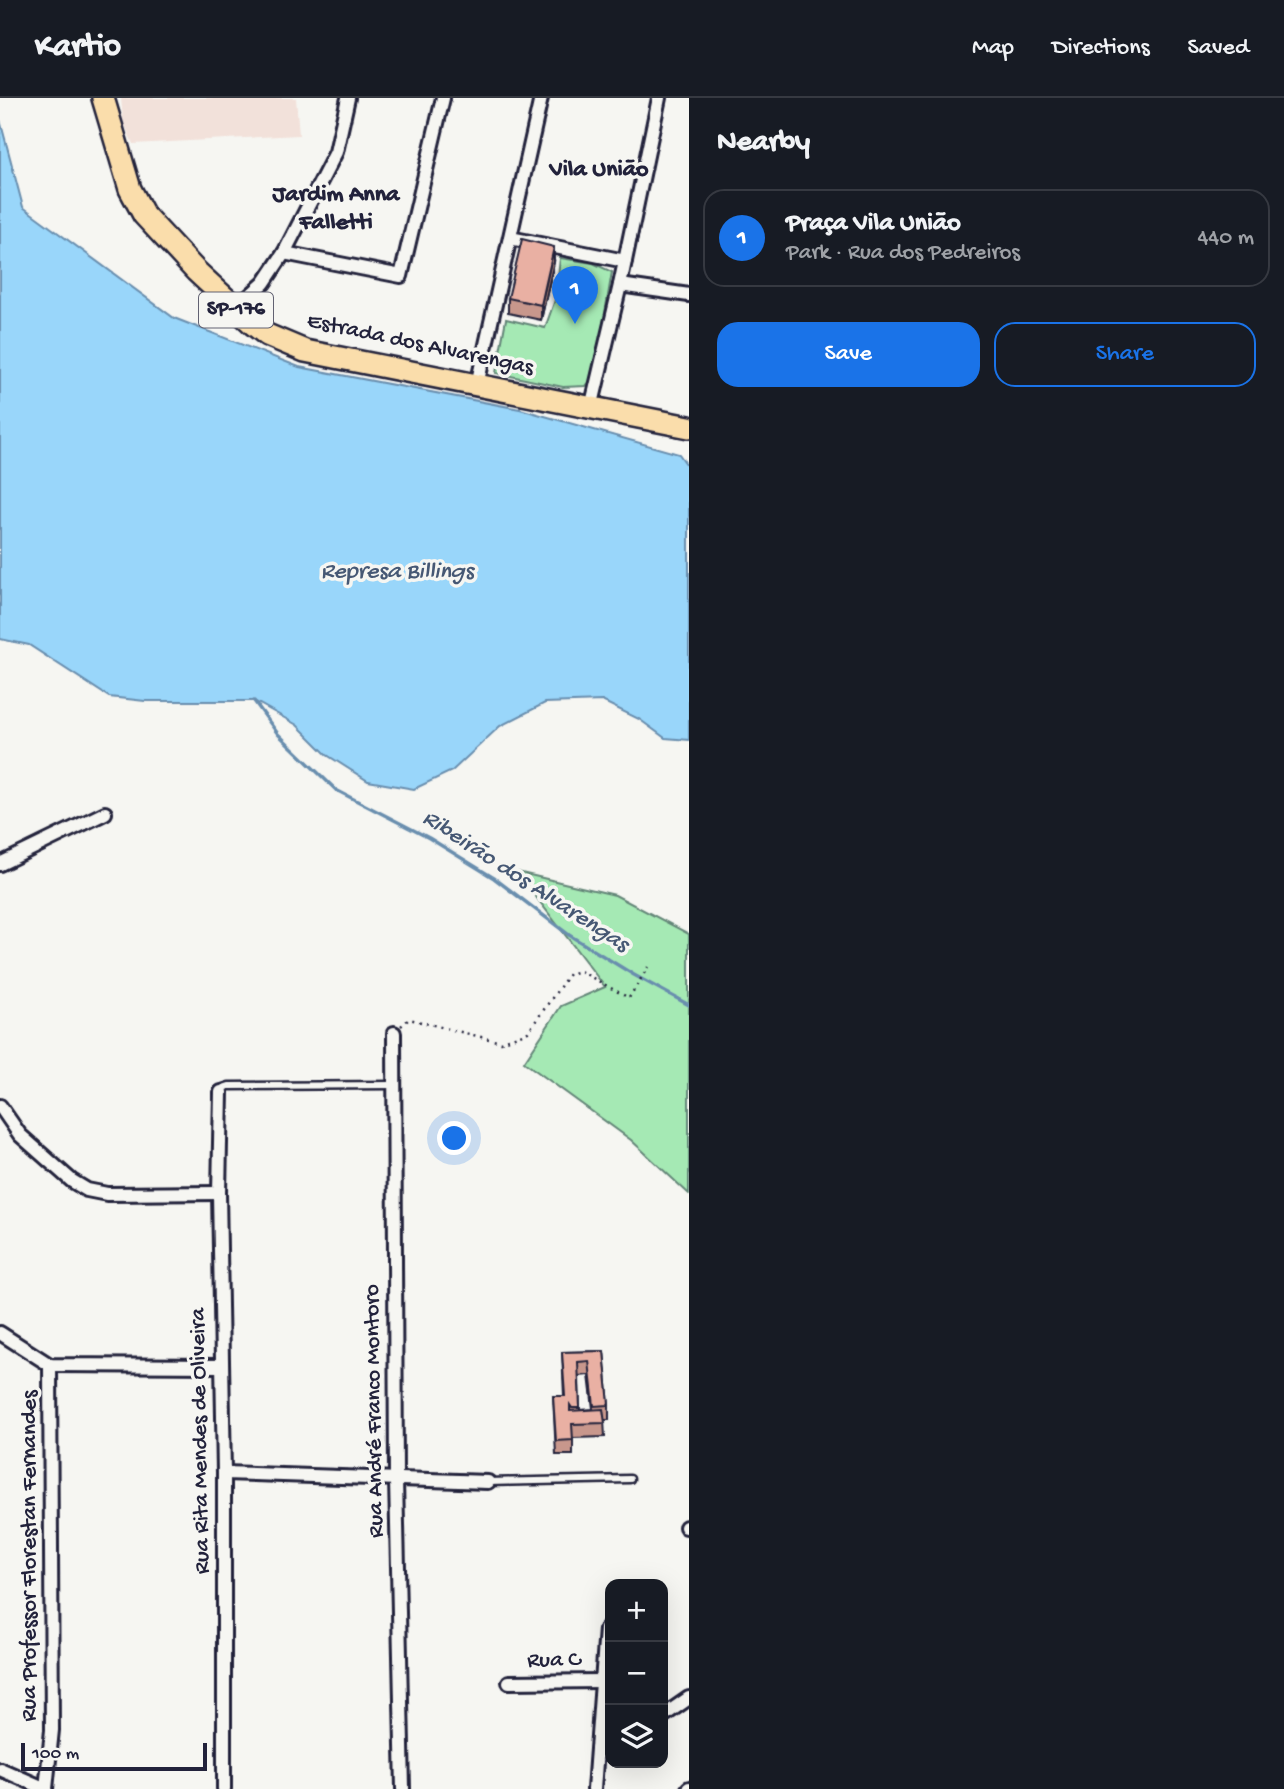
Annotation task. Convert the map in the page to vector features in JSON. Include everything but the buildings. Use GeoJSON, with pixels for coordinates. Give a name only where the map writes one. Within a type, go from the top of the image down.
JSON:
{"type":"FeatureCollection","features":[{"type":"Feature","properties":{"kind":"main road","name":"Estrada dos Alvarengas"},"geometry":{"type":"LineString","coordinates":[[103,98],[130,189],[144,215],[188,263],[267,335],[305,351],[689,427]]}},
{"type":"Feature","properties":{"kind":"street"},"geometry":{"type":"LineString","coordinates":[[236,309],[264,283],[284,253],[336,152],[348,98]]}},
{"type":"Feature","properties":{"kind":"street"},"geometry":{"type":"LineString","coordinates":[[284,253],[401,276],[443,98]]}},
{"type":"Feature","properties":{"kind":"street"},"geometry":{"type":"LineString","coordinates":[[477,385],[541,98]]}},
{"type":"Feature","properties":{"kind":"street"},"geometry":{"type":"LineString","coordinates":[[591,408],[659,98]]}},
{"type":"Feature","properties":{"kind":"street"},"geometry":{"type":"LineString","coordinates":[[510,238],[625,261]]}},
{"type":"Feature","properties":{"kind":"street"},"geometry":{"type":"LineString","coordinates":[[620,285],[689,295]]}},
{"type":"Feature","properties":{"kind":"street"},"geometry":{"type":"LineString","coordinates":[[0,864],[105,813]]}},
{"type":"Feature","properties":{"kind":"street","name":"Rua André Franco Montoro"},"geometry":{"type":"LineString","coordinates":[[394,1033],[396,1480],[403,1789]]}},
{"type":"Feature","properties":{"kind":"street","name":"Rua Rita Mendes de Oliveira"},"geometry":{"type":"LineString","coordinates":[[221,1092],[219,1193],[224,1474],[224,1789]]}},
{"type":"Feature","properties":{"kind":"street"},"geometry":{"type":"LineString","coordinates":[[0,1106],[20,1135],[72,1181],[87,1190],[107,1194],[219,1193]]}},
{"type":"Feature","properties":{"kind":"street"},"geometry":{"type":"LineString","coordinates":[[0,1333],[50,1365],[222,1366]]}},
{"type":"Feature","properties":{"kind":"street","name":"Rua Professor Florestan Fernandes"},"geometry":{"type":"LineString","coordinates":[[46,1789],[52,1730],[50,1365]]}},
{"type":"Feature","properties":{"kind":"street"},"geometry":{"type":"LineString","coordinates":[[224,1474],[488,1482]]}},
{"type":"Feature","properties":{"kind":"street"},"geometry":{"type":"LineString","coordinates":[[594,1789],[604,1736],[601,1681],[605,1639]]}},
{"type":"Feature","properties":{"kind":"street","name":"Rua C"},"geometry":{"type":"LineString","coordinates":[[509,1682],[601,1681]]}},
{"type":"Feature","properties":{"kind":"street"},"geometry":{"type":"LineString","coordinates":[[668,1713],[689,1698]]}},
{"type":"Feature","properties":{"kind":"street"},"geometry":{"type":"LineString","coordinates":[[0,1769],[46,1789]]}},
{"type":"Feature","properties":{"kind":"lane"},"geometry":{"type":"LineString","coordinates":[[221,1092],[229,1086],[394,1085]]}},
{"type":"Feature","properties":{"kind":"lane"},"geometry":{"type":"LineString","coordinates":[[488,1482],[630,1479]]}},
{"type":"Feature","properties":{"kind":"path"},"geometry":{"type":"LineString","coordinates":[[394,1033],[409,1019],[501,1042],[528,1032],[569,974],[580,971],[629,998],[648,967]]}},
{"type":"Feature","properties":{"kind":"shaded area"},"geometry":{"type":"Polygon","coordinates":[[[121,98],[296,98],[299,135],[133,144],[123,121],[121,98]]]}},
{"type":"Feature","properties":{"kind":"green space"},"geometry":{"type":"Polygon","coordinates":[[[560,258],[593,263],[612,272],[594,377],[586,386],[563,387],[496,373],[506,319],[545,328],[556,297],[560,258]]]}},
{"type":"Feature","properties":{"kind":"green space"},"geometry":{"type":"Polygon","coordinates":[[[517,872],[615,895],[689,934],[689,1194],[631,1140],[524,1062],[561,1006],[605,987],[517,872]]]}},
{"type":"Feature","properties":{"kind":"water","name":"Represa Billings"},"geometry":{"type":"Polygon","coordinates":[[[0,120],[23,207],[174,318],[299,367],[520,409],[679,454],[689,468],[689,740],[665,738],[639,719],[602,701],[545,703],[500,726],[452,771],[414,789],[368,781],[327,755],[297,725],[254,701],[145,701],[109,697],[29,645],[0,639],[0,120]]]}},
{"type":"Feature","properties":{"kind":"waterway","name":"Ribeirão dos Alvarengas"},"geometry":{"type":"LineString","coordinates":[[254,701],[278,734],[336,790],[429,838],[494,878],[569,935],[689,1005]]}},
{"type":"Feature","properties":{"kind":"place","name":"Praça Vila União"},"geometry":{"type":"Point","coordinates":[575,324]}},
{"type":"Feature","properties":{"kind":"district","name":"Vila União"},"geometry":{"type":"Point","coordinates":[599,170]}},
{"type":"Feature","properties":{"kind":"district","name":"Jardim Anna Falletti"},"geometry":{"type":"Point","coordinates":[336,209]}}]}
